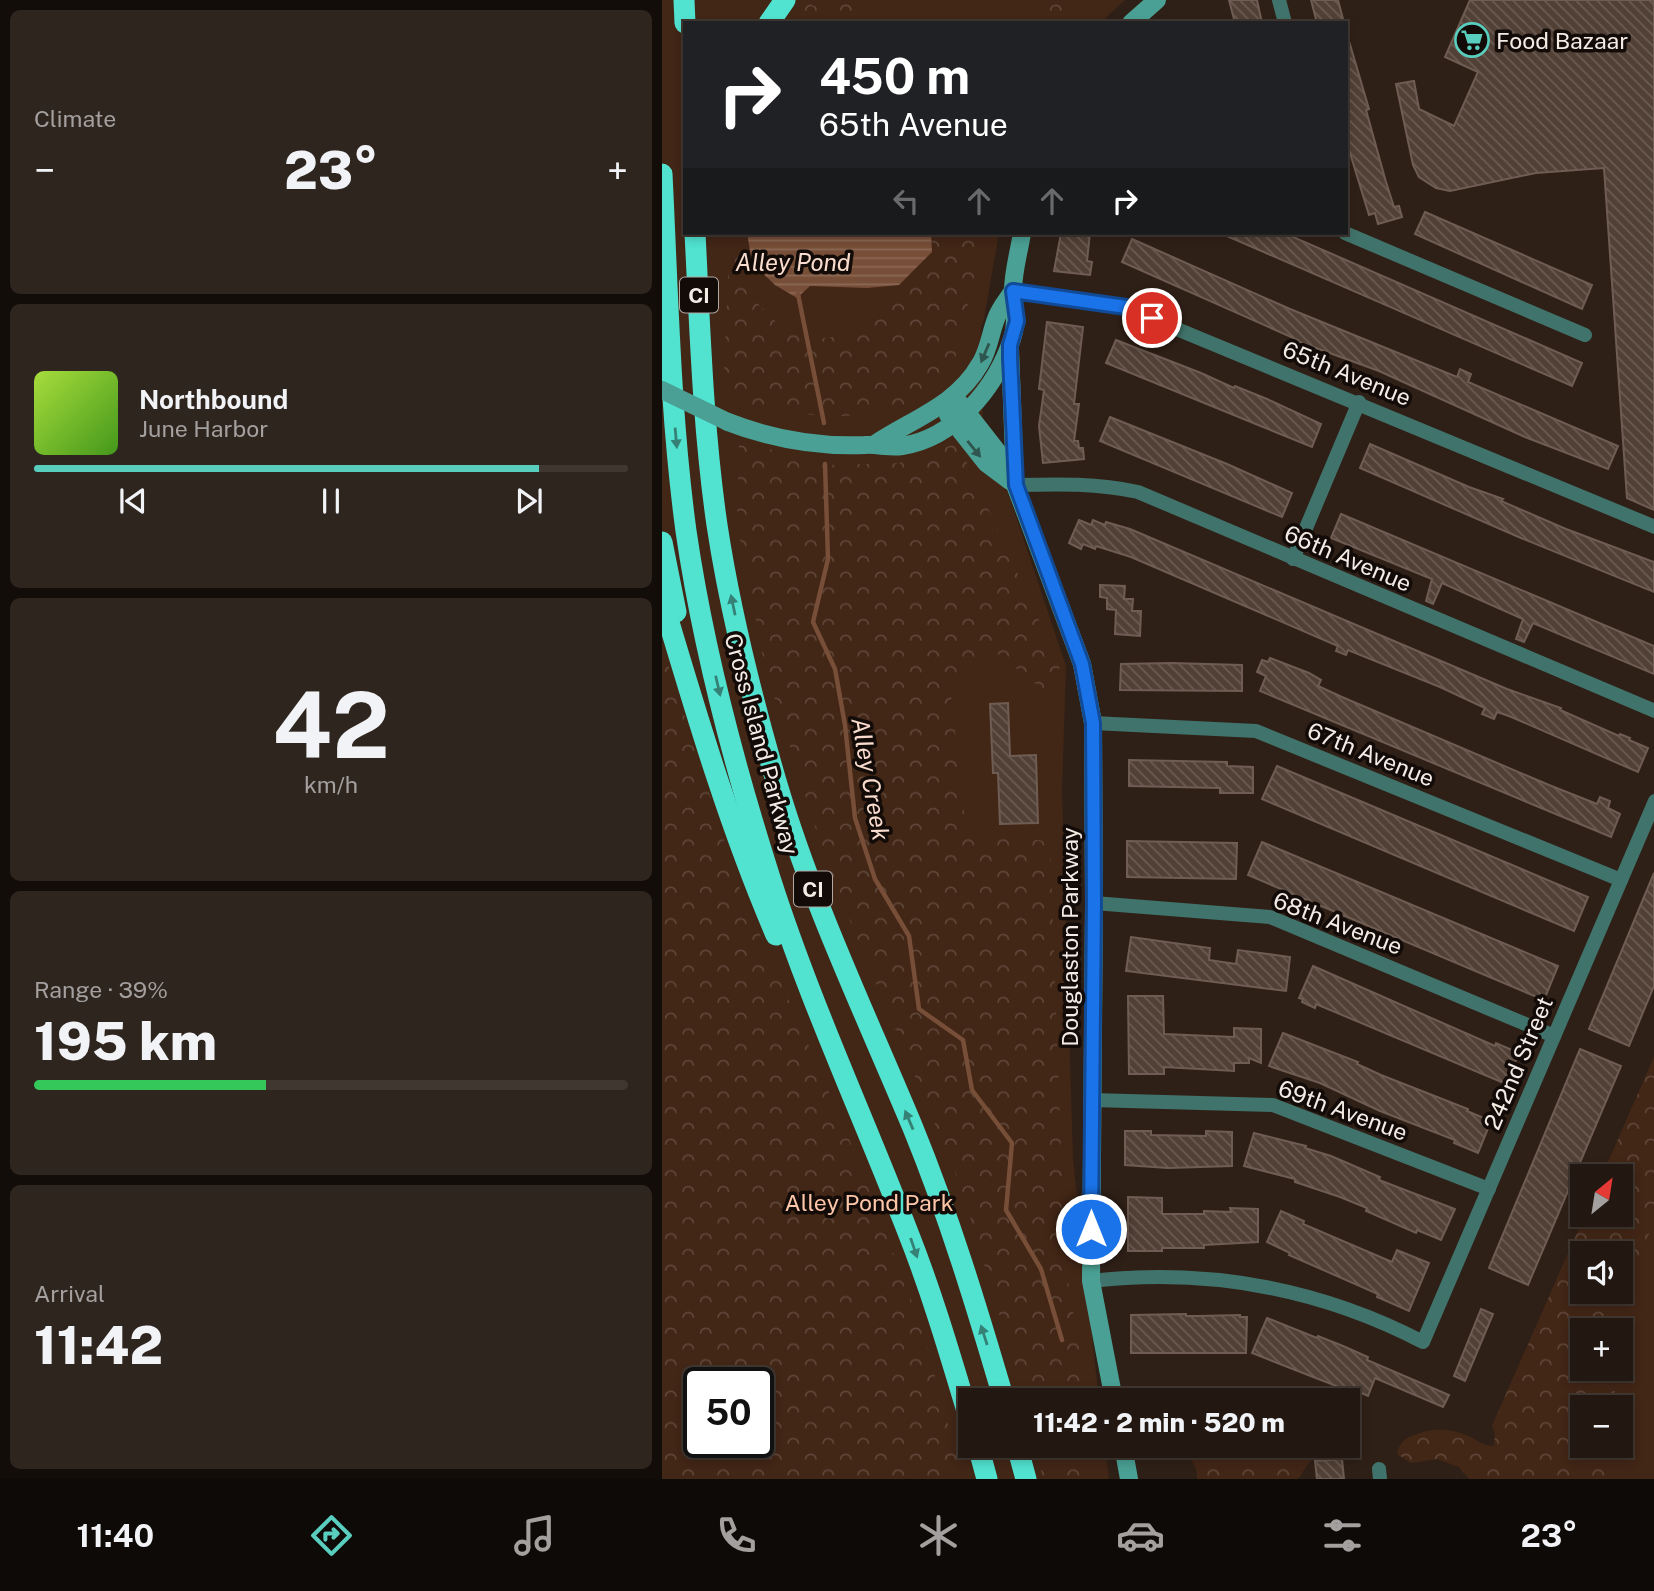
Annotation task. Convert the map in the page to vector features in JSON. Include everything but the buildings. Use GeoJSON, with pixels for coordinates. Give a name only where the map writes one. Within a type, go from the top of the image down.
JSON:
{"type":"FeatureCollection","features":[{"type":"Feature","properties":{"kind":"highway"},"geometry":{"type":"LineString","coordinates":[[684,0],[685,21]]}},
{"type":"Feature","properties":{"kind":"highway","name":"Cross Island Parkway"},"geometry":{"type":"LineString","coordinates":[[662,174],[676,442],[687,532],[702,619],[740,774],[801,970],[910,1239],[960,1388]]}},
{"type":"Feature","properties":{"kind":"highway","name":"Cross Island Parkway"},"geometry":{"type":"LineString","coordinates":[[695,235],[702,358],[717,525],[736,619],[777,782],[806,869],[914,1131],[951,1230],[1000,1388]]}},
{"type":"Feature","properties":{"kind":"highway"},"geometry":{"type":"LineString","coordinates":[[702,358],[710,235]]}},
{"type":"Feature","properties":{"kind":"highway"},"geometry":{"type":"LineString","coordinates":[[662,260],[671,362]]}},
{"type":"Feature","properties":{"kind":"highway"},"geometry":{"type":"LineString","coordinates":[[662,542],[677,620],[703,720],[754,884]]}},
{"type":"Feature","properties":{"kind":"highway"},"geometry":{"type":"LineString","coordinates":[[662,599],[705,743],[754,884],[870,1139]]}},
{"type":"Feature","properties":{"kind":"highway"},"geometry":{"type":"LineString","coordinates":[[981,1458],[987,1479]]}},
{"type":"Feature","properties":{"kind":"highway"},"geometry":{"type":"LineString","coordinates":[[1020,1458],[1026,1479]]}},
{"type":"Feature","properties":{"kind":"main road"},"geometry":{"type":"LineString","coordinates":[[1133,21],[1157,0]]}},
{"type":"Feature","properties":{"kind":"main road","name":"Douglaston Parkway"},"geometry":{"type":"LineString","coordinates":[[960,418],[996,374],[1010,345],[1017,321],[1013,291],[1022,235]]}},
{"type":"Feature","properties":{"kind":"main road","name":"Douglaston Parkway"},"geometry":{"type":"LineString","coordinates":[[875,444],[898,429],[928,415],[973,376],[982,362],[996,317],[1013,291]]}},
{"type":"Feature","properties":{"kind":"main road","name":"Douglaston Parkway"},"geometry":{"type":"LineString","coordinates":[[1010,345],[1016,485],[1082,664],[1093,723],[1091,1281],[1112,1388]]}},
{"type":"Feature","properties":{"kind":"main road"},"geometry":{"type":"LineString","coordinates":[[662,390],[759,434],[839,446],[875,444],[900,447],[924,440],[960,418]]}},
{"type":"Feature","properties":{"kind":"main road"},"geometry":{"type":"LineString","coordinates":[[948,400],[986,463],[1016,485]]}},
{"type":"Feature","properties":{"kind":"main road"},"geometry":{"type":"LineString","coordinates":[[1125,1458],[1129,1479]]}},
{"type":"Feature","properties":{"kind":"street"},"geometry":{"type":"LineString","coordinates":[[1279,0],[1284,21]]}},
{"type":"Feature","properties":{"kind":"street"},"geometry":{"type":"LineString","coordinates":[[1348,234],[1585,335]]}},
{"type":"Feature","properties":{"kind":"street","name":"65th Avenue"},"geometry":{"type":"LineString","coordinates":[[1013,291],[1126,307],[1654,527]]}},
{"type":"Feature","properties":{"kind":"street"},"geometry":{"type":"LineString","coordinates":[[1293,559],[1359,402]]}},
{"type":"Feature","properties":{"kind":"street","name":"66th Avenue"},"geometry":{"type":"LineString","coordinates":[[1016,485],[1080,483],[1108,485],[1138,492],[1654,711]]}},
{"type":"Feature","properties":{"kind":"street","name":"67th Avenue"},"geometry":{"type":"LineString","coordinates":[[1093,723],[1256,731],[1621,880]]}},
{"type":"Feature","properties":{"kind":"street","name":"242nd Street"},"geometry":{"type":"LineString","coordinates":[[1091,1281],[1162,1276],[1255,1284],[1327,1301],[1423,1342],[1654,802]]}},
{"type":"Feature","properties":{"kind":"street","name":"68th Avenue"},"geometry":{"type":"LineString","coordinates":[[1094,903],[1270,917],[1554,1036]]}},
{"type":"Feature","properties":{"kind":"street","name":"69th Avenue"},"geometry":{"type":"LineString","coordinates":[[1092,1100],[1273,1105],[1489,1189]]}},
{"type":"Feature","properties":{"kind":"green space","name":"Alley Pond Park"},"geometry":{"type":"Polygon","coordinates":[[[662,0],[1125,0],[1102,21],[683,21],[683,235],[999,235],[981,328],[983,418],[1066,666],[1062,790],[1073,1159],[1098,1388],[958,1388],[958,1458],[1106,1458],[1109,1479],[662,1479],[662,0]]]}},
{"type":"Feature","properties":{"kind":"green space"},"geometry":{"type":"Polygon","coordinates":[[[800,0],[808,0],[813,6],[829,0],[871,0],[862,13],[844,21],[784,21],[800,0]]]}},
{"type":"Feature","properties":{"kind":"green space"},"geometry":{"type":"Polygon","coordinates":[[[1032,0],[1083,0],[1077,21],[1034,21],[1032,0]]]}},
{"type":"Feature","properties":{"kind":"green space"},"geometry":{"type":"Polygon","coordinates":[[[730,235],[747,235],[752,284],[759,305],[786,332],[815,339],[864,333],[899,285],[932,252],[931,235],[985,235],[955,359],[912,401],[892,413],[829,417],[753,408],[723,395],[730,235]]]}},
{"type":"Feature","properties":{"kind":"green space"},"geometry":{"type":"Polygon","coordinates":[[[739,441],[830,465],[899,463],[958,443],[1060,666],[1050,695],[989,647],[951,695],[966,828],[1050,842],[1065,1263],[1086,1388],[1021,1388],[960,1184],[828,868],[765,668],[737,524],[739,441]]]}},
{"type":"Feature","properties":{"kind":"green space"},"geometry":{"type":"Polygon","coordinates":[[[662,645],[738,884],[846,1131],[921,1325],[963,1479],[662,1479],[662,645]]]}},
{"type":"Feature","properties":{"kind":"green space"},"geometry":{"type":"Polygon","coordinates":[[[1654,1057],[1654,1479],[1576,1479],[1492,1426],[1570,1249],[1570,1304],[1633,1304],[1633,1241],[1574,1241],[1580,1227],[1633,1227],[1633,1164],[1607,1164],[1654,1057]]]}},
{"type":"Feature","properties":{"kind":"green space"},"geometry":{"type":"Polygon","coordinates":[[[1654,1057],[1654,1218],[1633,1283],[1633,1241],[1574,1241],[1580,1227],[1633,1227],[1633,1164],[1607,1164],[1654,1057]]]}},
{"type":"Feature","properties":{"kind":"green space"},"geometry":{"type":"Polygon","coordinates":[[[1570,1249],[1570,1304],[1626,1304],[1623,1318],[1570,1318],[1570,1381],[1616,1381],[1614,1395],[1570,1395],[1570,1458],[1616,1458],[1622,1479],[1469,1479],[1459,1467],[1437,1459],[1411,1463],[1397,1454],[1400,1444],[1408,1438],[1434,1430],[1455,1431],[1494,1446],[1495,1434],[1492,1426],[1570,1249]]]}},
{"type":"Feature","properties":{"kind":"green space"},"geometry":{"type":"Polygon","coordinates":[[[1038,1458],[1098,1458],[1101,1479],[1043,1479],[1038,1458]]]}},
{"type":"Feature","properties":{"kind":"green space"},"geometry":{"type":"Polygon","coordinates":[[[1191,1458],[1315,1458],[1298,1479],[1197,1479],[1191,1458]]]}},
{"type":"Feature","properties":{"kind":"water","name":"Alley Pond"},"geometry":{"type":"Polygon","coordinates":[[[747,235],[931,235],[932,252],[899,285],[867,288],[810,286],[797,298],[775,285],[752,263],[747,235]]]}},
{"type":"Feature","properties":{"kind":"waterway","name":"Alley Creek"},"geometry":{"type":"LineString","coordinates":[[798,294],[824,423]]}},
{"type":"Feature","properties":{"kind":"waterway","name":"Alley Creek"},"geometry":{"type":"LineString","coordinates":[[825,464],[828,559],[813,622],[835,669],[845,725],[855,818],[875,879],[909,936],[919,1009],[963,1040],[972,1090],[1012,1143],[1006,1210],[1041,1269],[1062,1340]]}},
{"type":"Feature","properties":{"kind":"place","name":"Food Bazaar"},"geometry":{"type":"Point","coordinates":[1472,40]}},
{"type":"Feature","properties":{"kind":"route"},"geometry":{"type":"LineString","coordinates":[[1091,1229],[1093,723],[1082,664],[1016,485],[1010,358],[1010,345],[1017,321],[1013,291],[1126,307],[1152,318]]}}]}
